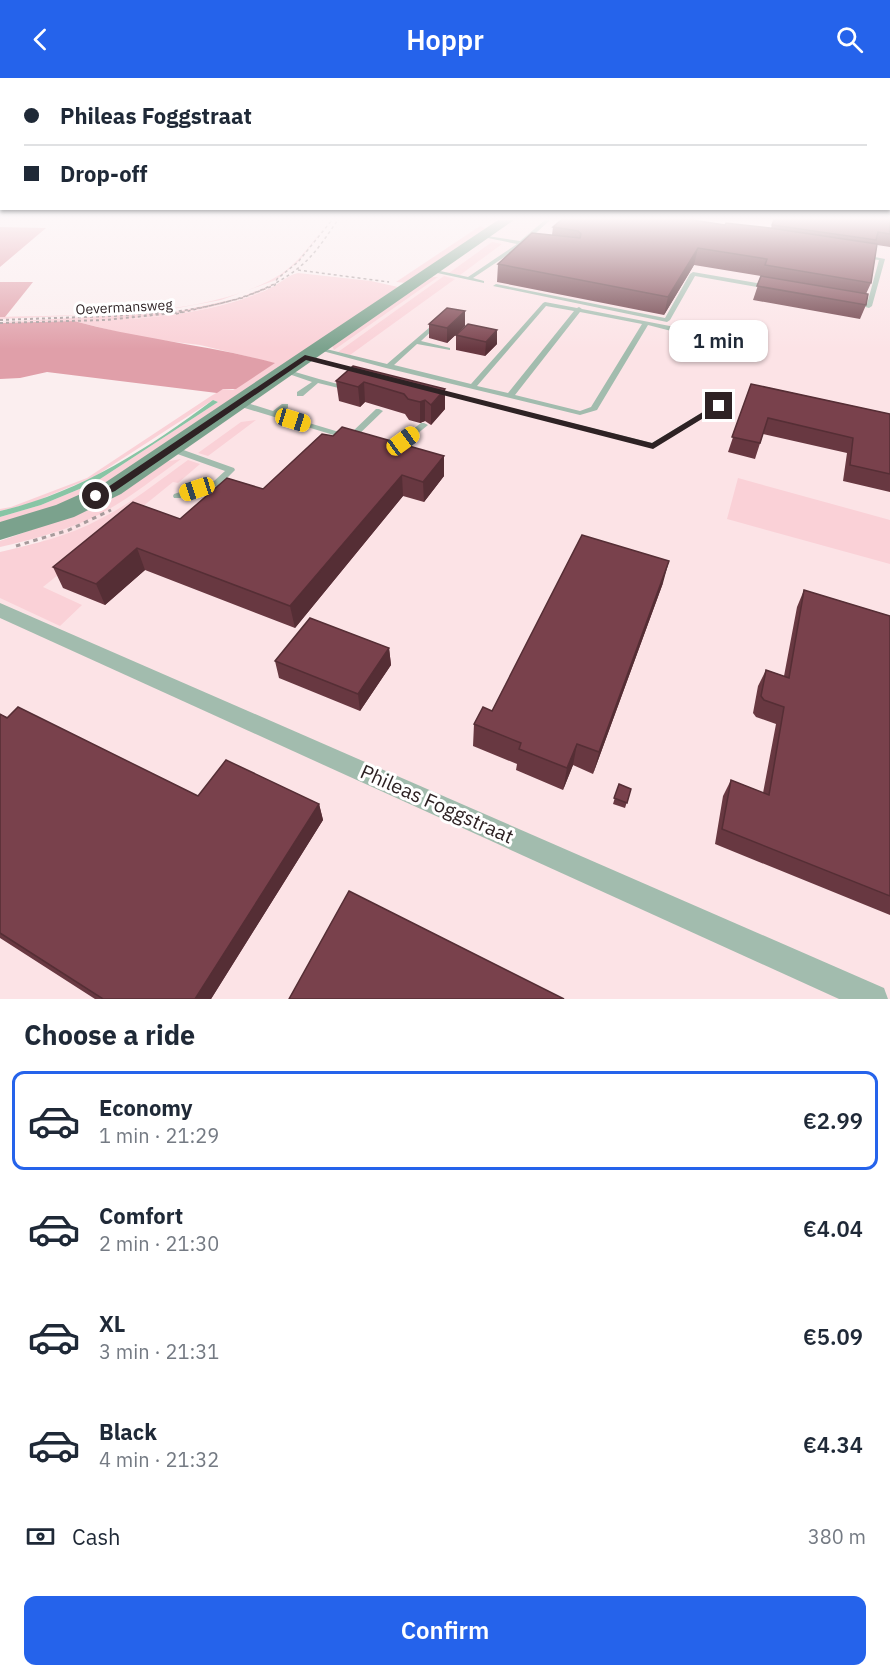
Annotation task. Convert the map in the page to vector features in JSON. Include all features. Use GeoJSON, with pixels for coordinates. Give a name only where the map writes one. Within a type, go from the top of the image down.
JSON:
{"type":"FeatureCollection","features":[{"type":"Feature","properties":{"kind":"street"},"geometry":{"type":"LineString","coordinates":[[0,531],[64,510],[111,489],[443,263]]}},
{"type":"Feature","properties":{"kind":"street","name":"Phileas Foggstraat"},"geometry":{"type":"LineString","coordinates":[[0,610],[873,999]]}},
{"type":"Feature","properties":{"kind":"lane"},"geometry":{"type":"LineString","coordinates":[[469,279],[492,263]]}},
{"type":"Feature","properties":{"kind":"lane"},"geometry":{"type":"LineString","coordinates":[[845,301],[869,306],[881,263]]}},
{"type":"Feature","properties":{"kind":"lane"},"geometry":{"type":"LineString","coordinates":[[431,271],[482,282]]}},
{"type":"Feature","properties":{"kind":"lane"},"geometry":{"type":"LineString","coordinates":[[496,286],[667,320],[693,274],[775,289]]}},
{"type":"Feature","properties":{"kind":"lane"},"geometry":{"type":"LineString","coordinates":[[473,386],[544,305],[551,304],[675,328],[682,332],[673,351]]}},
{"type":"Feature","properties":{"kind":"lane"},"geometry":{"type":"LineString","coordinates":[[510,396],[579,309]]}},
{"type":"Feature","properties":{"kind":"lane"},"geometry":{"type":"LineString","coordinates":[[388,367],[445,316]]}},
{"type":"Feature","properties":{"kind":"lane"},"geometry":{"type":"LineString","coordinates":[[311,353],[388,367],[575,412],[590,411],[646,323]]}},
{"type":"Feature","properties":{"kind":"lane"},"geometry":{"type":"LineString","coordinates":[[416,342],[448,349]]}},
{"type":"Feature","properties":{"kind":"lane"},"geometry":{"type":"LineString","coordinates":[[311,353],[368,373]]}},
{"type":"Feature","properties":{"kind":"lane"},"geometry":{"type":"LineString","coordinates":[[285,371],[349,388]]}},
{"type":"Feature","properties":{"kind":"lane"},"geometry":{"type":"LineString","coordinates":[[300,394],[317,381]]}},
{"type":"Feature","properties":{"kind":"lane"},"geometry":{"type":"LineString","coordinates":[[425,388],[653,446],[719,406]]}},
{"type":"Feature","properties":{"kind":"lane"},"geometry":{"type":"LineString","coordinates":[[238,403],[354,439],[379,411]]}},
{"type":"Feature","properties":{"kind":"lane"},"geometry":{"type":"LineString","coordinates":[[274,414],[285,406]]}},
{"type":"Feature","properties":{"kind":"lane"},"geometry":{"type":"LineString","coordinates":[[376,445],[386,447],[403,441],[424,425]]}},
{"type":"Feature","properties":{"kind":"lane"},"geometry":{"type":"LineString","coordinates":[[172,449],[231,470],[218,483],[177,496]]}},
{"type":"Feature","properties":{"kind":"path","name":"Oevermansweg"},"geometry":{"type":"LineString","coordinates":[[0,322],[141,319],[175,315],[244,298],[275,285],[277,279],[296,263]]}},
{"type":"Feature","properties":{"kind":"path","name":"Oevermansweg"},"geometry":{"type":"LineString","coordinates":[[277,281],[297,270],[303,263]]}},
{"type":"Feature","properties":{"kind":"path"},"geometry":{"type":"LineString","coordinates":[[291,269],[409,286]]}},
{"type":"Feature","properties":{"kind":"shaded area"},"geometry":{"type":"Polygon","coordinates":[[[297,263],[276,280],[254,288],[297,263]]]}},
{"type":"Feature","properties":{"kind":"shaded area"},"geometry":{"type":"Polygon","coordinates":[[[425,263],[437,263],[407,283],[396,282],[425,263]]]}},
{"type":"Feature","properties":{"kind":"shaded area"},"geometry":{"type":"Polygon","coordinates":[[[447,263],[890,263],[890,999],[0,999],[0,570],[447,263]]]}},
{"type":"Feature","properties":{"kind":"shaded area"},"geometry":{"type":"Polygon","coordinates":[[[463,263],[476,263],[460,275],[449,273],[463,263]]]}},
{"type":"Feature","properties":{"kind":"shaded area"},"geometry":{"type":"Polygon","coordinates":[[[298,273],[371,281],[398,287],[130,471],[71,501],[0,524],[0,517],[41,505],[94,483],[218,402],[213,400],[94,477],[29,504],[0,511],[0,509],[11,507],[87,478],[211,396],[223,389],[233,390],[274,363],[200,345],[142,338],[74,321],[178,314],[219,306],[257,294],[298,273]]]}},
{"type":"Feature","properties":{"kind":"shaded area"},"geometry":{"type":"Polygon","coordinates":[[[444,276],[455,279],[350,355],[338,352],[444,276]]]}},
{"type":"Feature","properties":{"kind":"shaded area"},"geometry":{"type":"Polygon","coordinates":[[[430,277],[438,277],[334,350],[332,345],[430,277]]]}},
{"type":"Feature","properties":{"kind":"shaded area"},"geometry":{"type":"Polygon","coordinates":[[[0,282],[33,282],[5,317],[0,317],[0,282]]]}},
{"type":"Feature","properties":{"kind":"shaded area"},"geometry":{"type":"Polygon","coordinates":[[[276,283],[261,292],[239,299],[176,314],[88,321],[0,322],[175,312],[239,298],[276,283]]]}},
{"type":"Feature","properties":{"kind":"shaded area"},"geometry":{"type":"Polygon","coordinates":[[[248,290],[221,300],[156,312],[0,319],[0,317],[107,314],[183,307],[248,290]]]}},
{"type":"Feature","properties":{"kind":"shaded area"},"geometry":{"type":"Polygon","coordinates":[[[74,321],[275,363],[236,389],[223,389],[217,393],[47,372],[20,378],[0,379],[0,323],[74,321]]]}},
{"type":"Feature","properties":{"kind":"shaded area"},"geometry":{"type":"Polygon","coordinates":[[[213,400],[218,402],[94,483],[41,505],[0,517],[0,511],[58,493],[112,467],[164,435],[213,400]]]}},
{"type":"Feature","properties":{"kind":"shaded area"},"geometry":{"type":"Polygon","coordinates":[[[256,420],[208,456],[198,453],[241,422],[256,420]]]}},
{"type":"Feature","properties":{"kind":"shaded area"},"geometry":{"type":"Polygon","coordinates":[[[181,459],[127,498],[92,518],[47,535],[0,547],[0,541],[85,511],[164,462],[181,459]]]}},
{"type":"Feature","properties":{"kind":"shaded area"},"geometry":{"type":"Polygon","coordinates":[[[188,460],[200,464],[178,483],[173,482],[43,587],[82,605],[60,626],[0,598],[0,552],[51,539],[88,525],[135,499],[188,460]]]}},
{"type":"Feature","properties":{"kind":"shaded area"},"geometry":{"type":"Polygon","coordinates":[[[738,478],[890,520],[890,564],[727,519],[738,478]]]}},
{"type":"Feature","properties":{"kind":"building"},"geometry":{"type":"Polygon","coordinates":[[[499,263],[689,263],[668,297],[499,263]]]}},
{"type":"Feature","properties":{"kind":"building"},"geometry":{"type":"Polygon","coordinates":[[[766,263],[874,263],[871,283],[765,265],[766,263]]]}},
{"type":"Feature","properties":{"kind":"building"},"geometry":{"type":"Polygon","coordinates":[[[761,276],[868,294],[866,305],[757,286],[761,276]]]}},
{"type":"Feature","properties":{"kind":"building"},"geometry":{"type":"Polygon","coordinates":[[[447,308],[465,311],[447,328],[429,324],[447,308]]]}},
{"type":"Feature","properties":{"kind":"building"},"geometry":{"type":"Polygon","coordinates":[[[468,324],[497,330],[486,342],[456,335],[468,324]]]}},
{"type":"Feature","properties":{"kind":"building"},"geometry":{"type":"Polygon","coordinates":[[[353,366],[445,389],[431,405],[425,400],[420,402],[408,399],[404,394],[364,382],[358,387],[336,381],[353,366]]]}},
{"type":"Feature","properties":{"kind":"building"},"geometry":{"type":"Polygon","coordinates":[[[751,384],[890,414],[890,474],[850,465],[853,438],[768,418],[760,443],[732,437],[751,384]]]}},
{"type":"Feature","properties":{"kind":"building"},"geometry":{"type":"Polygon","coordinates":[[[342,427],[444,456],[423,482],[402,475],[290,606],[137,548],[96,584],[53,567],[133,502],[180,519],[227,478],[263,489],[322,434],[333,436],[342,427]]]}},
{"type":"Feature","properties":{"kind":"building"},"geometry":{"type":"Polygon","coordinates":[[[582,535],[669,561],[599,752],[577,744],[567,768],[519,749],[521,743],[474,724],[483,707],[492,711],[582,535]]]}},
{"type":"Feature","properties":{"kind":"building"},"geometry":{"type":"Polygon","coordinates":[[[804,590],[890,616],[890,896],[722,829],[731,780],[769,795],[784,707],[764,700],[761,696],[766,670],[789,678],[804,590]]]}},
{"type":"Feature","properties":{"kind":"building"},"geometry":{"type":"Polygon","coordinates":[[[310,618],[389,648],[358,694],[275,661],[310,618]]]}},
{"type":"Feature","properties":{"kind":"building"},"geometry":{"type":"Polygon","coordinates":[[[18,707],[198,796],[226,760],[319,804],[195,999],[103,999],[0,933],[0,714],[7,718],[18,707]]]}},
{"type":"Feature","properties":{"kind":"building"},"geometry":{"type":"Polygon","coordinates":[[[619,784],[631,789],[627,803],[614,798],[619,784]]]}},
{"type":"Feature","properties":{"kind":"building"},"geometry":{"type":"Polygon","coordinates":[[[349,891],[564,999],[289,999],[349,891]]]}},
{"type":"Feature","properties":{"kind":"route"},"geometry":{"type":"LineString","coordinates":[[96,496],[111,489],[305,357],[653,446],[719,406]]}}]}
